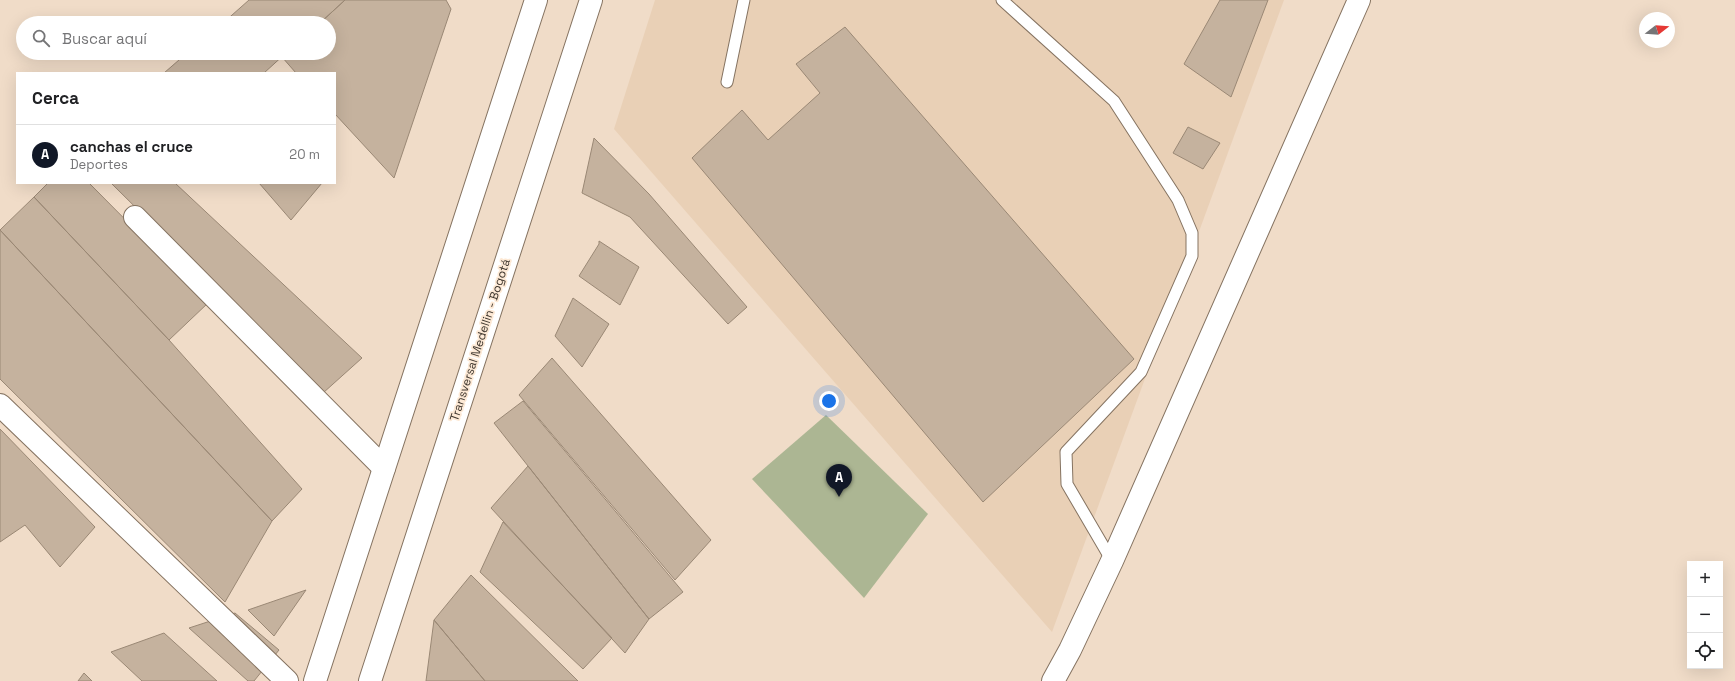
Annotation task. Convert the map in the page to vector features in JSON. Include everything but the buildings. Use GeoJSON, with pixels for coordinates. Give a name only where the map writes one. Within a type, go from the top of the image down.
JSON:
{"type":"FeatureCollection","features":[{"type":"Feature","properties":{"kind":"main road"},"geometry":{"type":"LineString","coordinates":[[315,681],[536,0]]}},
{"type":"Feature","properties":{"kind":"main road","name":"Transversal Medellin - Bogotá"},"geometry":{"type":"LineString","coordinates":[[370,681],[591,0]]}},
{"type":"Feature","properties":{"kind":"main road"},"geometry":{"type":"LineString","coordinates":[[1053,681],[1070,650],[1112,561],[1359,0]]}},
{"type":"Feature","properties":{"kind":"main road"},"geometry":{"type":"LineString","coordinates":[[135,217],[384,468]]}},
{"type":"Feature","properties":{"kind":"main road"},"geometry":{"type":"LineString","coordinates":[[0,405],[287,681]]}},
{"type":"Feature","properties":{"kind":"lane"},"geometry":{"type":"LineString","coordinates":[[727,82],[744,0]]}},
{"type":"Feature","properties":{"kind":"lane"},"geometry":{"type":"LineString","coordinates":[[1002,0],[1021,19],[1114,101],[1178,200],[1192,233],[1192,256],[1141,372],[1066,452],[1067,484],[1112,561]]}},
{"type":"Feature","properties":{"kind":"shaded area"},"geometry":{"type":"Polygon","coordinates":[[[655,0],[1284,0],[1052,632],[614,129],[655,0]]]}},
{"type":"Feature","properties":{"kind":"green space"},"geometry":{"type":"Polygon","coordinates":[[[826,415],[928,514],[864,598],[752,479],[826,415]]]}},
{"type":"Feature","properties":{"kind":"place","name":"canchas el cruce"},"geometry":{"type":"Point","coordinates":[839,497]}}]}
